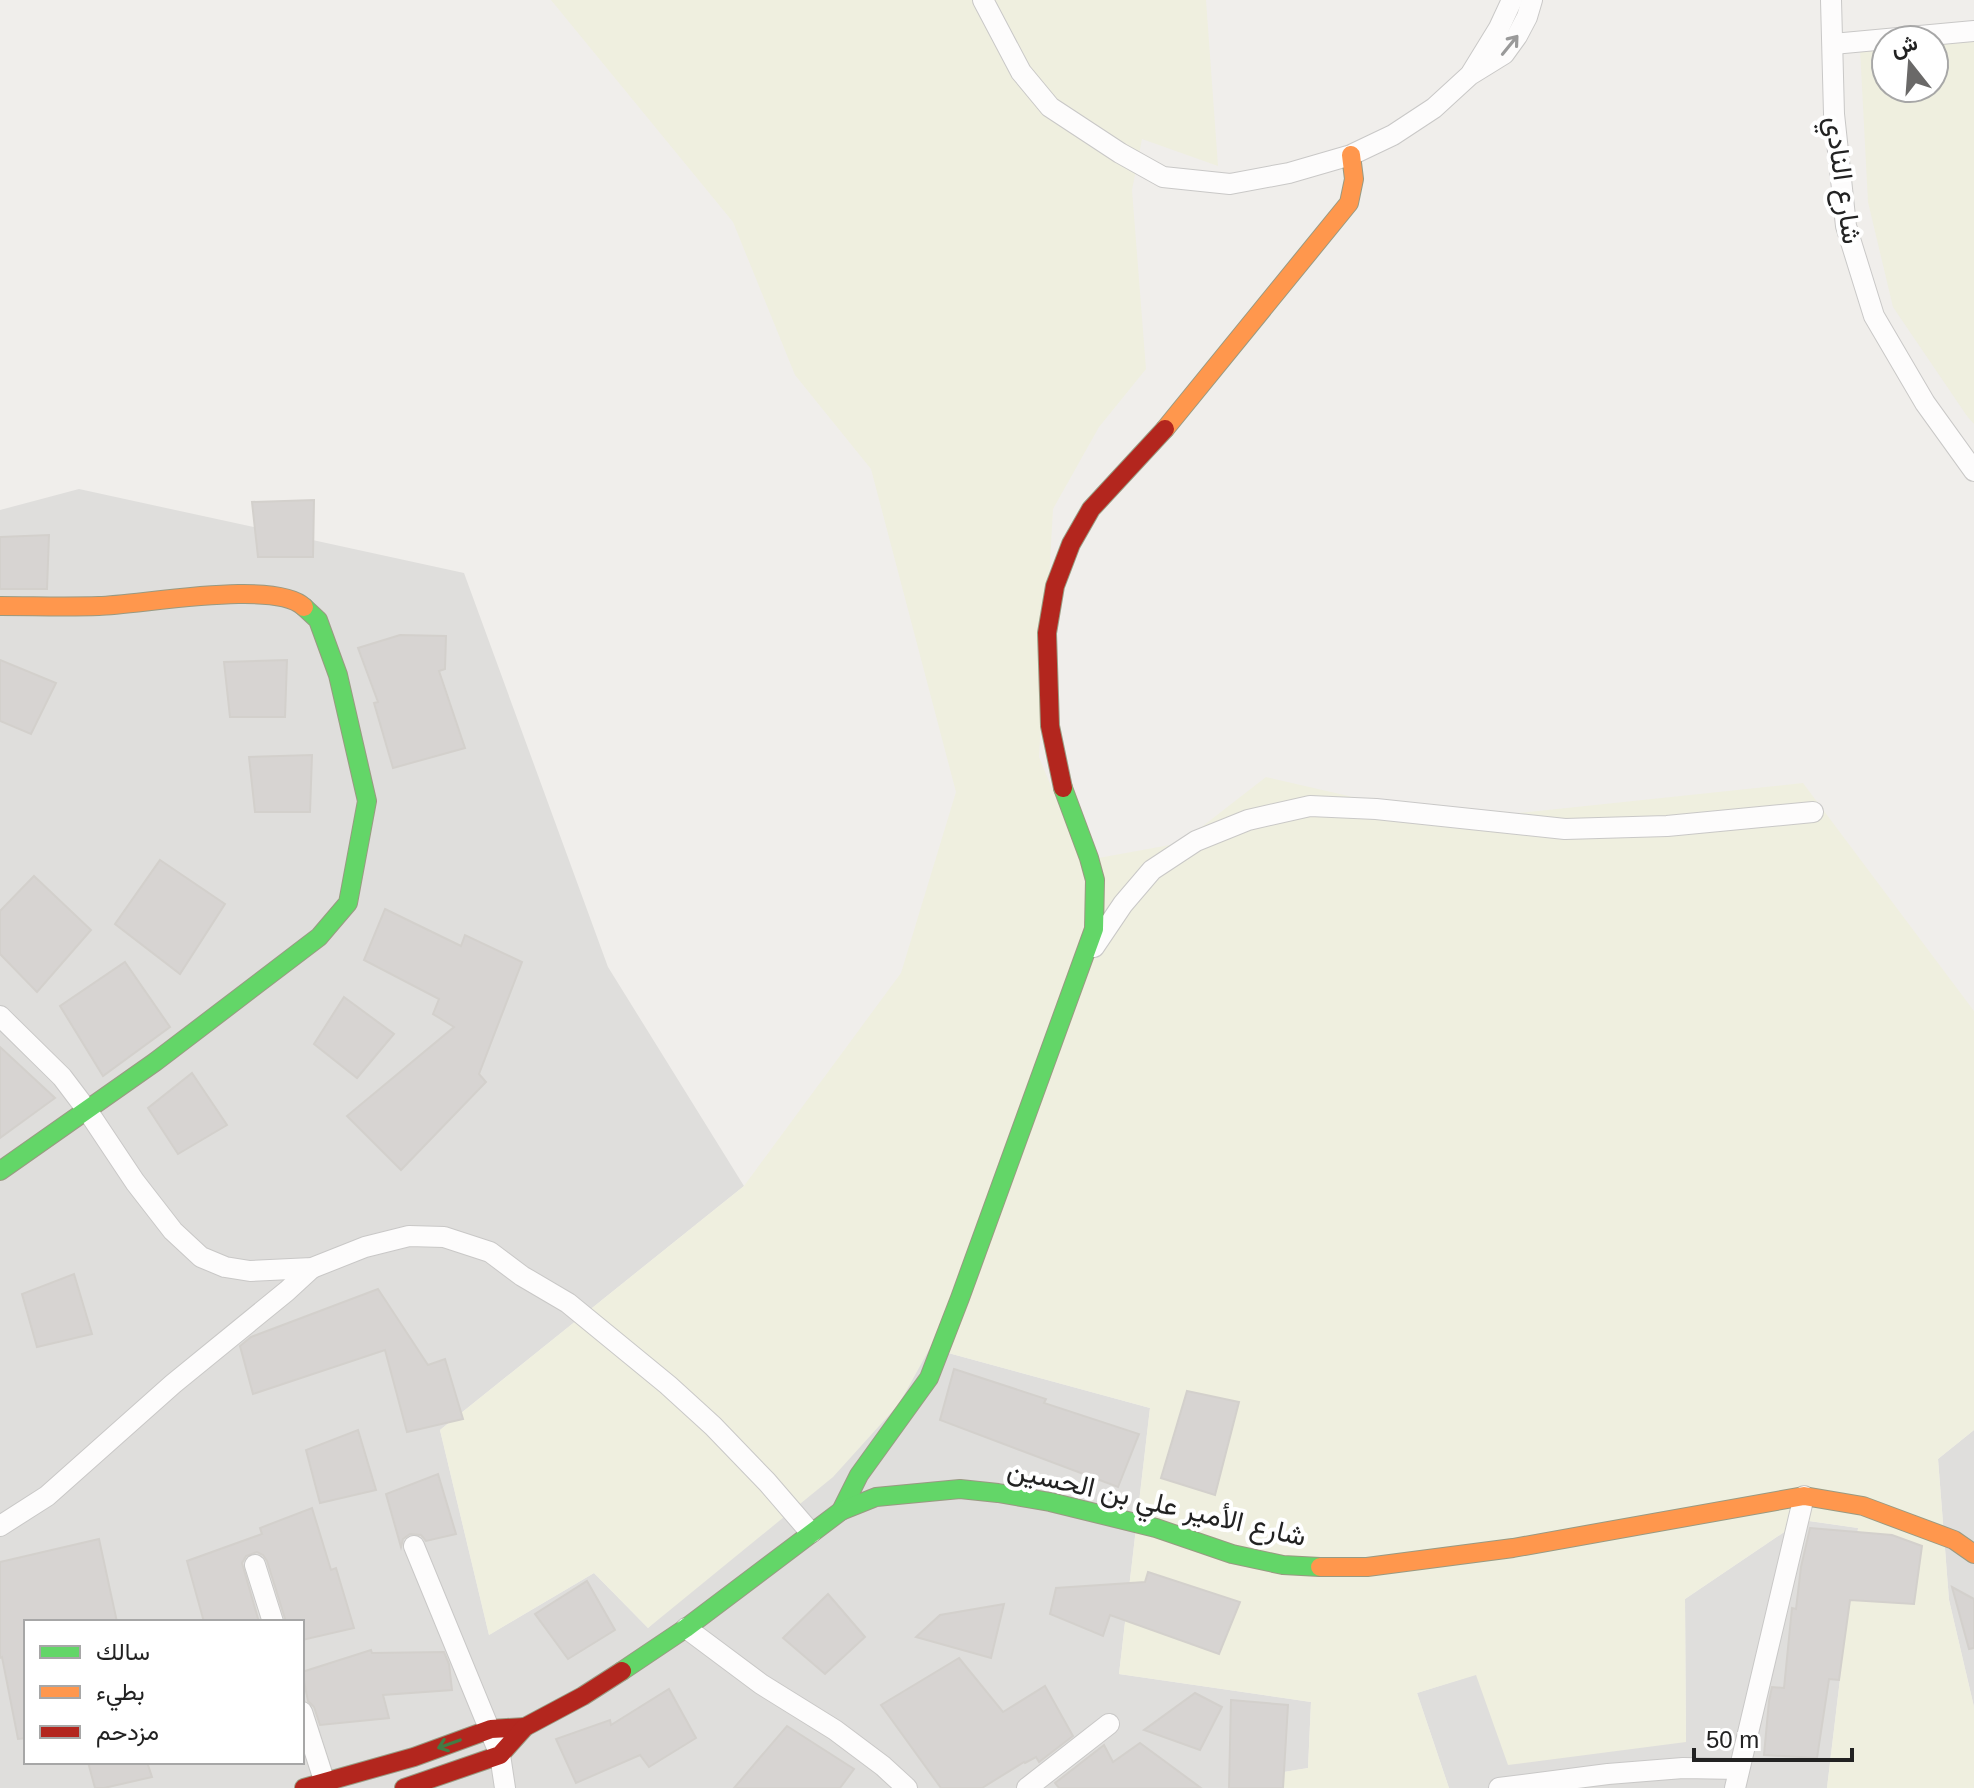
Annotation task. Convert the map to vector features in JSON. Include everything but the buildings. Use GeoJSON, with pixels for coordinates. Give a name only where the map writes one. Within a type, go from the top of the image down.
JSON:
{"type":"FeatureCollection","features":[{"type":"Feature","properties":{"kind":"street"},"geometry":{"type":"LineString","coordinates":[[983,0],[1021,72],[1050,107],[1163,177],[1230,184],[1289,173],[1351,155],[1393,135],[1434,108],[1470,75],[1504,54],[1527,17],[1532,0]]}},
{"type":"Feature","properties":{"kind":"street"},"geometry":{"type":"LineString","coordinates":[[1470,75],[1512,0]]}},
{"type":"Feature","properties":{"kind":"street","name":"شارع النادي"},"geometry":{"type":"LineString","coordinates":[[1831,0],[1834,114],[1846,226],[1874,316],[1925,403],[1974,471]]}},
{"type":"Feature","properties":{"kind":"street"},"geometry":{"type":"LineString","coordinates":[[1833,44],[1974,31]]}},
{"type":"Feature","properties":{"kind":"street"},"geometry":{"type":"LineString","coordinates":[[841,1511],[859,1475],[929,1378],[1094,929],[1095,880],[1061,781],[1050,726],[1047,633],[1055,586],[1071,544],[1091,509],[1174,420],[1349,203],[1355,188],[1356,171],[1351,155]]}},
{"type":"Feature","properties":{"kind":"street"},"geometry":{"type":"LineString","coordinates":[[0,606],[101,606],[238,593],[297,600],[318,620],[338,675],[367,801],[348,903],[319,937],[155,1062],[0,1171]]}},
{"type":"Feature","properties":{"kind":"street"},"geometry":{"type":"LineString","coordinates":[[1081,967],[1123,904],[1152,870],[1196,841],[1248,820],[1310,806],[1376,809],[1565,829],[1667,826],[1813,812]]}},
{"type":"Feature","properties":{"kind":"street"},"geometry":{"type":"LineString","coordinates":[[0,1016],[62,1077],[135,1182],[173,1231],[201,1257],[225,1267],[250,1271],[312,1268],[365,1247],[409,1236],[444,1237],[490,1252],[522,1276],[568,1303],[668,1385],[713,1426],[811,1533]]}},
{"type":"Feature","properties":{"kind":"street"},"geometry":{"type":"LineString","coordinates":[[0,1526],[47,1496],[173,1384],[312,1268]]}},
{"type":"Feature","properties":{"kind":"street","name":"شارع الأمير علي بن الحسين"},"geometry":{"type":"LineString","coordinates":[[404,1788],[500,1755],[525,1727],[583,1696],[686,1628],[841,1511],[876,1497],[960,1489],[998,1493],[1050,1502],[1156,1528],[1232,1554],[1283,1565],[1333,1568],[1367,1567],[1513,1548],[1804,1496],[1863,1506],[1954,1540],[1974,1554]]}},
{"type":"Feature","properties":{"kind":"street"},"geometry":{"type":"LineString","coordinates":[[1499,1788],[1683,1768],[1737,1779],[1804,1496]]}},
{"type":"Feature","properties":{"kind":"street"},"geometry":{"type":"LineString","coordinates":[[414,1546],[491,1729],[500,1755],[505,1788]]}},
{"type":"Feature","properties":{"kind":"street"},"geometry":{"type":"LineString","coordinates":[[255,1565],[272,1620]]}},
{"type":"Feature","properties":{"kind":"street"},"geometry":{"type":"LineString","coordinates":[[686,1628],[761,1684],[835,1730],[907,1788]]}},
{"type":"Feature","properties":{"kind":"street"},"geometry":{"type":"LineString","coordinates":[[304,1718],[325,1783]]}},
{"type":"Feature","properties":{"kind":"street"},"geometry":{"type":"LineString","coordinates":[[1027,1788],[1109,1724]]}},
{"type":"Feature","properties":{"kind":"street","name":"شارع الأمير علي بن الحسين"},"geometry":{"type":"LineString","coordinates":[[304,1788],[414,1757],[491,1729],[525,1727]]}},
{"type":"Feature","properties":{"kind":"shaded area"},"geometry":{"type":"Polygon","coordinates":[[[79,489],[464,573],[608,967],[744,1186],[440,1430],[489,1635],[594,1573],[648,1628],[930,1348],[1150,1408],[1119,1674],[1311,1702],[1308,1768],[1237,1780],[1236,1788],[0,1788],[0,510],[79,489]]]}},
{"type":"Feature","properties":{"kind":"shaded area"},"geometry":{"type":"Polygon","coordinates":[[[1974,1430],[1974,1707],[1949,1600],[1938,1459],[1974,1430]]]}},
{"type":"Feature","properties":{"kind":"shaded area"},"geometry":{"type":"Polygon","coordinates":[[[1802,1520],[1858,1528],[1827,1788],[1449,1788],[1417,1693],[1477,1674],[1686,1742],[1685,1599],[1802,1520]]]}},
{"type":"Feature","properties":{"kind":"green space"},"geometry":{"type":"Polygon","coordinates":[[[551,0],[1206,0],[1218,166],[1142,139],[1132,190],[1146,369],[1099,427],[1053,509],[1039,757],[1082,861],[1181,843],[1266,777],[1453,820],[1803,783],[1974,1011],[1974,1430],[1938,1459],[1949,1600],[1974,1707],[1974,1788],[1827,1788],[1858,1528],[1802,1520],[1685,1599],[1686,1742],[1508,1765],[1476,1675],[1417,1693],[1449,1788],[1236,1788],[1236,1780],[1308,1768],[1311,1702],[1119,1674],[1150,1408],[930,1348],[899,1404],[833,1477],[648,1628],[594,1573],[489,1635],[440,1430],[744,1186],[901,973],[956,792],[871,469],[795,375],[733,222],[551,0]]]}},
{"type":"Feature","properties":{"kind":"green space"},"geometry":{"type":"Polygon","coordinates":[[[1974,36],[1974,424],[1893,307],[1868,202],[1860,49],[1870,48],[1870,104],[1950,104],[1950,39],[1974,36]]]}},
{"type":"Feature","properties":{"kind":"traffic: fast"},"geometry":{"type":"LineString","coordinates":[[0,1171],[155,1062],[319,937],[348,903],[367,801],[338,675],[318,620],[304,607]]}},
{"type":"Feature","properties":{"kind":"traffic: fast"},"geometry":{"type":"LineString","coordinates":[[841,1511],[859,1475],[929,1378],[1094,929],[1095,880],[1063,788]]}},
{"type":"Feature","properties":{"kind":"traffic: fast"},"geometry":{"type":"LineString","coordinates":[[622,1671],[686,1628],[841,1511],[876,1497],[960,1489],[998,1493],[1050,1502],[1156,1528],[1232,1554],[1283,1565],[1320,1567]]}},
{"type":"Feature","properties":{"kind":"traffic: slow"},"geometry":{"type":"LineString","coordinates":[[1165,429],[1349,203],[1354,179],[1351,155]]}},
{"type":"Feature","properties":{"kind":"traffic: slow"},"geometry":{"type":"LineString","coordinates":[[0,606],[99,606],[237,594],[289,599],[304,607]]}},
{"type":"Feature","properties":{"kind":"traffic: slow"},"geometry":{"type":"LineString","coordinates":[[1320,1567],[1367,1567],[1513,1548],[1804,1496],[1863,1506],[1954,1540],[1974,1554]]}},
{"type":"Feature","properties":{"kind":"traffic: jam"},"geometry":{"type":"LineString","coordinates":[[1063,788],[1050,726],[1047,633],[1055,586],[1071,544],[1091,509],[1165,429]]}},
{"type":"Feature","properties":{"kind":"traffic: jam"},"geometry":{"type":"LineString","coordinates":[[404,1788],[500,1755],[525,1727],[622,1671]]}},
{"type":"Feature","properties":{"kind":"traffic: jam"},"geometry":{"type":"LineString","coordinates":[[304,1788],[414,1757],[491,1729],[525,1727]]}}]}
